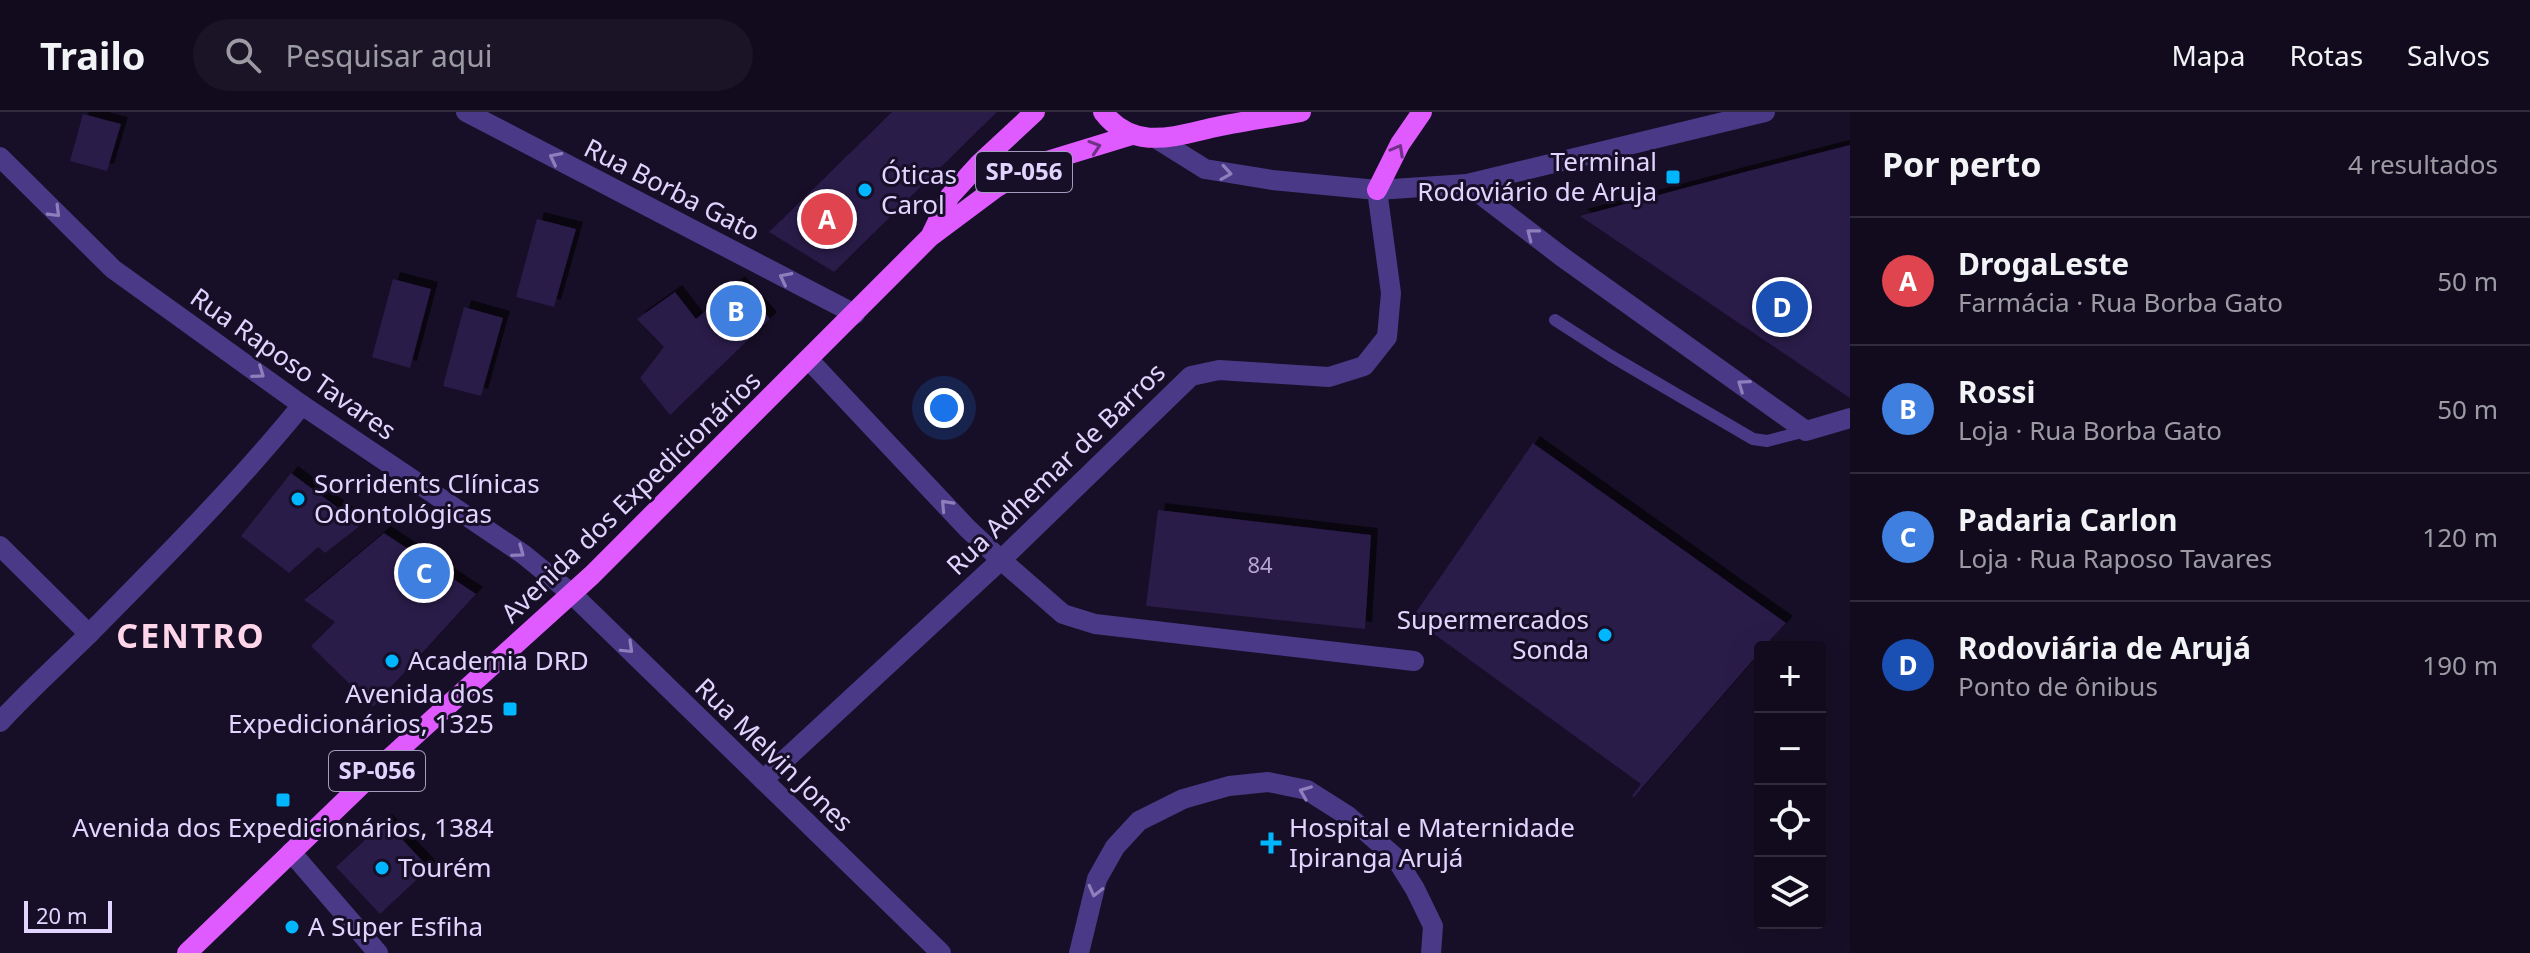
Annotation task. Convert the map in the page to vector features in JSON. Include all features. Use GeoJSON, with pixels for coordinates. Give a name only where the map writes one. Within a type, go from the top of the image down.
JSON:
{"type":"FeatureCollection","features":[{"type":"Feature","properties":{"kind":"main road","name":"Avenida dos Expedicionários"},"geometry":{"type":"LineString","coordinates":[[930,237],[950,196],[1035,112]]}},
{"type":"Feature","properties":{"kind":"main road","name":"SP-056"},"geometry":{"type":"LineString","coordinates":[[1103,112],[1132,135],[1157,139],[1188,136],[1220,120]]}},
{"type":"Feature","properties":{"kind":"main road"},"geometry":{"type":"LineString","coordinates":[[1220,120],[1301,112]]}},
{"type":"Feature","properties":{"kind":"main road"},"geometry":{"type":"LineString","coordinates":[[1377,190],[1400,144],[1422,112]]}},
{"type":"Feature","properties":{"kind":"main road","name":"Avenida dos Expedicionários"},"geometry":{"type":"LineString","coordinates":[[187,953],[380,767],[572,594],[930,237],[997,187],[1023,172],[1047,161],[1132,135]]}},
{"type":"Feature","properties":{"kind":"street","name":"Rua Borba Gato"},"geometry":{"type":"LineString","coordinates":[[466,112],[855,314]]}},
{"type":"Feature","properties":{"kind":"street"},"geometry":{"type":"LineString","coordinates":[[1157,139],[1205,169],[1272,180],[1377,190],[1467,184],[1765,112]]}},
{"type":"Feature","properties":{"kind":"street","name":"Rua Raposo Tavares"},"geometry":{"type":"LineString","coordinates":[[0,157],[113,269],[302,405],[523,554],[572,594]]}},
{"type":"Feature","properties":{"kind":"street"},"geometry":{"type":"LineString","coordinates":[[1467,184],[1561,256],[1806,431],[1850,418]]}},
{"type":"Feature","properties":{"kind":"street","name":"Rua Adhemar de Barros"},"geometry":{"type":"LineString","coordinates":[[763,780],[1001,560],[1191,376],[1219,370],[1329,377],[1364,366],[1387,337],[1391,293],[1377,190]]}},
{"type":"Feature","properties":{"kind":"street"},"geometry":{"type":"LineString","coordinates":[[809,360],[967,528],[1063,614],[1078,621],[1414,661]]}},
{"type":"Feature","properties":{"kind":"street"},"geometry":{"type":"LineString","coordinates":[[0,722],[267,448],[302,405]]}},
{"type":"Feature","properties":{"kind":"street"},"geometry":{"type":"LineString","coordinates":[[0,546],[89,634]]}},
{"type":"Feature","properties":{"kind":"street","name":"Rua Melvin Jones"},"geometry":{"type":"LineString","coordinates":[[572,594],[941,953]]}},
{"type":"Feature","properties":{"kind":"street"},"geometry":{"type":"LineString","coordinates":[[1079,953],[1097,879],[1115,847],[1139,821],[1183,799],[1229,786],[1268,782],[1307,790],[1348,816],[1395,857],[1433,926],[1431,953]]}},
{"type":"Feature","properties":{"kind":"street"},"geometry":{"type":"LineString","coordinates":[[291,852],[378,953]]}},
{"type":"Feature","properties":{"kind":"lane"},"geometry":{"type":"LineString","coordinates":[[1555,320],[1753,439],[1767,441],[1806,431]]}},
{"type":"Feature","properties":{"kind":"building"},"geometry":{"type":"Polygon","coordinates":[[[892,112],[997,112],[834,272],[769,232],[892,112]]]}},
{"type":"Feature","properties":{"kind":"building"},"geometry":{"type":"Polygon","coordinates":[[[83,114],[121,124],[107,171],[70,161],[83,114]]]}},
{"type":"Feature","properties":{"kind":"building"},"geometry":{"type":"Polygon","coordinates":[[[1850,145],[1850,398],[1580,216],[1741,173],[1850,145]]]}},
{"type":"Feature","properties":{"kind":"building"},"geometry":{"type":"Polygon","coordinates":[[[537,219],[576,229],[554,307],[516,297],[537,219]]]}},
{"type":"Feature","properties":{"kind":"building"},"geometry":{"type":"Polygon","coordinates":[[[393,279],[431,289],[410,368],[372,357],[393,279]]]}},
{"type":"Feature","properties":{"kind":"building"},"geometry":{"type":"Polygon","coordinates":[[[738,283],[770,319],[670,415],[640,378],[664,347],[637,319],[675,292],[696,319],[738,283]]]}},
{"type":"Feature","properties":{"kind":"building"},"geometry":{"type":"Polygon","coordinates":[[[464,307],[503,318],[481,396],[443,386],[464,307]]]}},
{"type":"Feature","properties":{"kind":"building","name":"Supermercados Sonda"},"geometry":{"type":"Polygon","coordinates":[[[1533,443],[1786,623],[1770,641],[1754,641],[1754,659],[1634,797],[1641,784],[1412,618],[1533,443]]]}},
{"type":"Feature","properties":{"kind":"building","name":"Sorridents Clínicas Odontológicas"},"geometry":{"type":"Polygon","coordinates":[[[291,473],[361,525],[325,553],[318,547],[289,573],[241,536],[291,473]]]}},
{"type":"Feature","properties":{"kind":"building"},"geometry":{"type":"Polygon","coordinates":[[[1158,510],[1371,535],[1365,629],[1146,606],[1158,510]]]}},
{"type":"Feature","properties":{"kind":"building"},"geometry":{"type":"Polygon","coordinates":[[[384,533],[476,594],[373,707],[311,646],[335,622],[304,600],[384,533]]]}},
{"type":"Feature","properties":{"kind":"building","name":"Tourém"},"geometry":{"type":"Polygon","coordinates":[[[385,821],[429,868],[380,914],[336,867],[385,821]]]}},
{"type":"Feature","properties":{"kind":"place","name":"Terminal Rodoviário de Aruja"},"geometry":{"type":"Point","coordinates":[1673,177]}},
{"type":"Feature","properties":{"kind":"place","name":"Óticas Carol"},"geometry":{"type":"Point","coordinates":[865,190]}},
{"type":"Feature","properties":{"kind":"place","name":"DrogaLeste"},"geometry":{"type":"Point","coordinates":[827,219]}},
{"type":"Feature","properties":{"kind":"place","name":"Rodoviária de Arujá"},"geometry":{"type":"Point","coordinates":[1782,307]}},
{"type":"Feature","properties":{"kind":"place","name":"Rossi"},"geometry":{"type":"Point","coordinates":[736,311]}},
{"type":"Feature","properties":{"kind":"place","name":"Sorridents Clínicas Odontológicas"},"geometry":{"type":"Point","coordinates":[298,499]}},
{"type":"Feature","properties":{"kind":"place","name":"Padaria Carlon"},"geometry":{"type":"Point","coordinates":[424,573]}},
{"type":"Feature","properties":{"kind":"place","name":"Supermercados Sonda"},"geometry":{"type":"Point","coordinates":[1605,635]}},
{"type":"Feature","properties":{"kind":"place","name":"Academia DRD"},"geometry":{"type":"Point","coordinates":[392,661]}},
{"type":"Feature","properties":{"kind":"place","name":"Avenida dos Expedicionários, 1325"},"geometry":{"type":"Point","coordinates":[510,709]}},
{"type":"Feature","properties":{"kind":"place","name":"Avenida dos Expedicionários, 1384"},"geometry":{"type":"Point","coordinates":[283,800]}},
{"type":"Feature","properties":{"kind":"place","name":"Hospital e Maternidade Ipiranga Arujá"},"geometry":{"type":"Point","coordinates":[1271,843]}},
{"type":"Feature","properties":{"kind":"place","name":"Tourém"},"geometry":{"type":"Point","coordinates":[382,868]}},
{"type":"Feature","properties":{"kind":"place","name":"A Super Esfiha"},"geometry":{"type":"Point","coordinates":[292,927]}},
{"type":"Feature","properties":{"kind":"district","name":"CENTRO"},"geometry":{"type":"Point","coordinates":[191,636]}}]}
